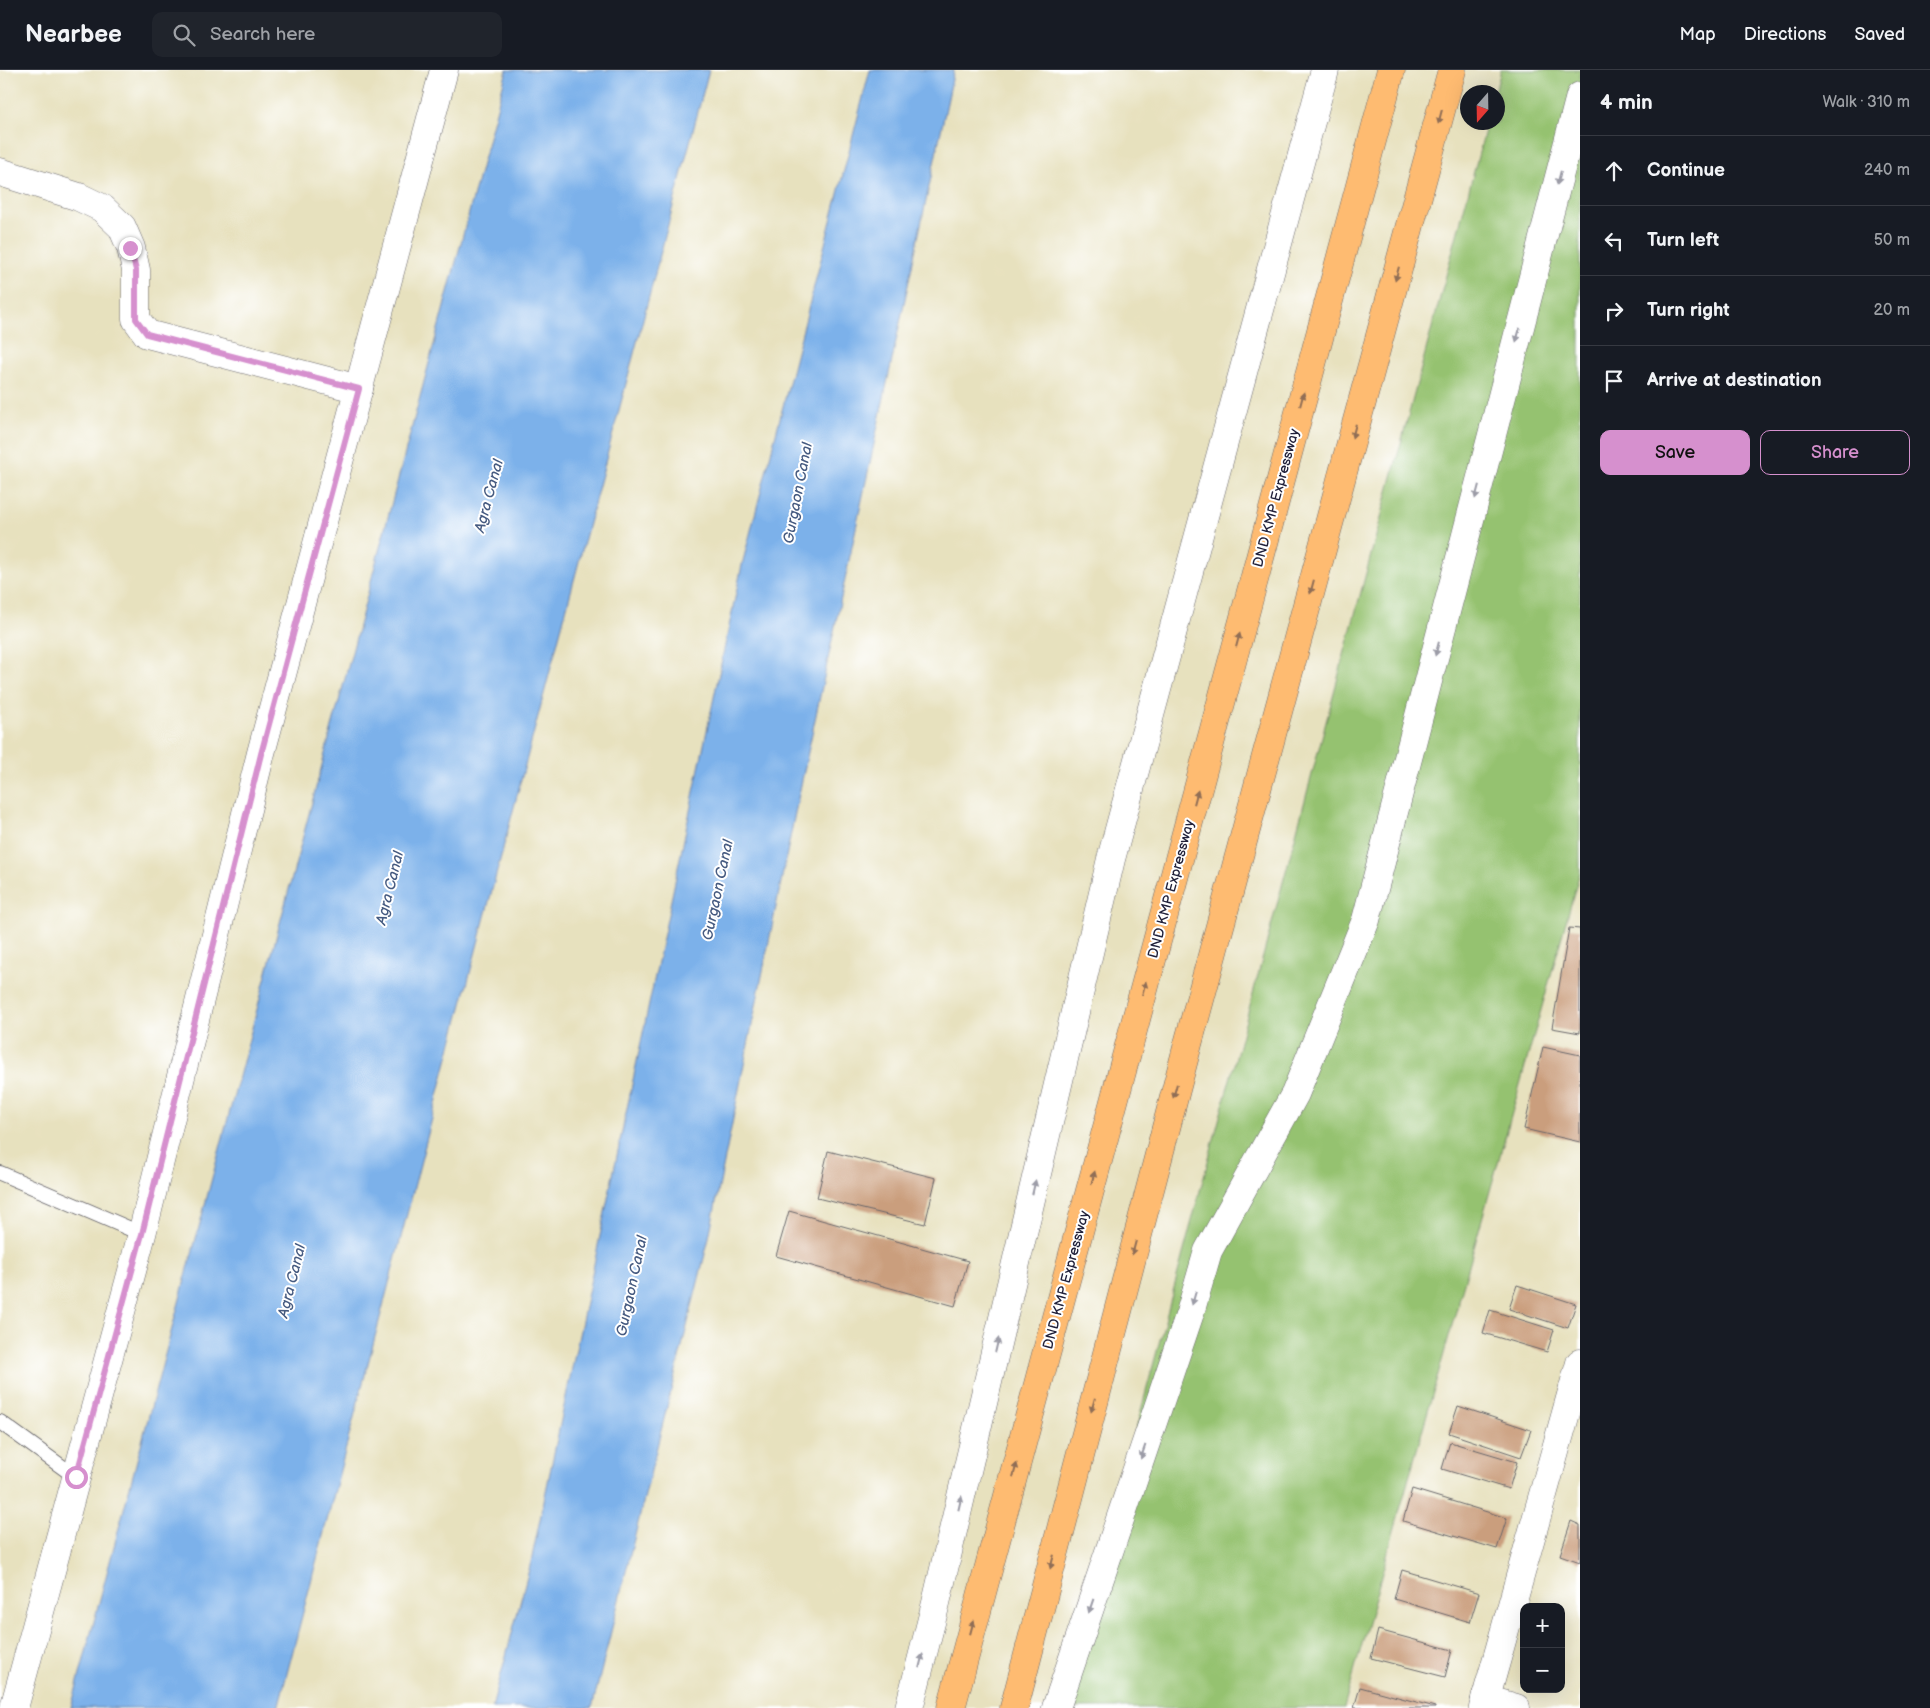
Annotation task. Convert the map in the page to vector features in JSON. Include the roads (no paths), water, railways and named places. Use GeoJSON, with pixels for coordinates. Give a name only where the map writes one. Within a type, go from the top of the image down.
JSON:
{"type":"FeatureCollection","features":[{"type":"Feature","properties":{"kind":"highway","name":"DND KMP Expressway"},"geometry":{"type":"LineString","coordinates":[[951,1708],[1391,70]]}},
{"type":"Feature","properties":{"kind":"highway"},"geometry":{"type":"LineString","coordinates":[[1014,1708],[1188,1044],[1452,70]]}},
{"type":"Feature","properties":{"kind":"street"},"geometry":{"type":"LineString","coordinates":[[14,1708],[142,1234],[261,754],[444,70]]}},
{"type":"Feature","properties":{"kind":"street"},"geometry":{"type":"LineString","coordinates":[[909,1708],[1111,859],[1326,70]]}},
{"type":"Feature","properties":{"kind":"street"},"geometry":{"type":"LineString","coordinates":[[1056,1708],[1190,1313],[1208,1251],[1295,1094],[1366,920],[1580,96]]}},
{"type":"Feature","properties":{"kind":"street"},"geometry":{"type":"LineString","coordinates":[[0,172],[79,197],[102,208],[122,227],[136,270],[136,319],[147,334],[359,389]]}},
{"type":"Feature","properties":{"kind":"street"},"geometry":{"type":"LineString","coordinates":[[1516,1708],[1484,1703],[1580,1363]]}},
{"type":"Feature","properties":{"kind":"lane"},"geometry":{"type":"LineString","coordinates":[[0,1174],[142,1234]]}},
{"type":"Feature","properties":{"kind":"lane"},"geometry":{"type":"LineString","coordinates":[[0,1422],[76,1477]]}},
{"type":"Feature","properties":{"kind":"water","name":"Agra Canal"},"geometry":{"type":"Polygon","coordinates":[[[507,70],[709,70],[278,1708],[71,1708],[507,70]]]}},
{"type":"Feature","properties":{"kind":"water","name":"Gurgaon Canal"},"geometry":{"type":"Polygon","coordinates":[[[870,70],[954,70],[795,813],[708,1242],[592,1708],[492,1708],[531,1562],[742,565],[870,70]]]}}]}
